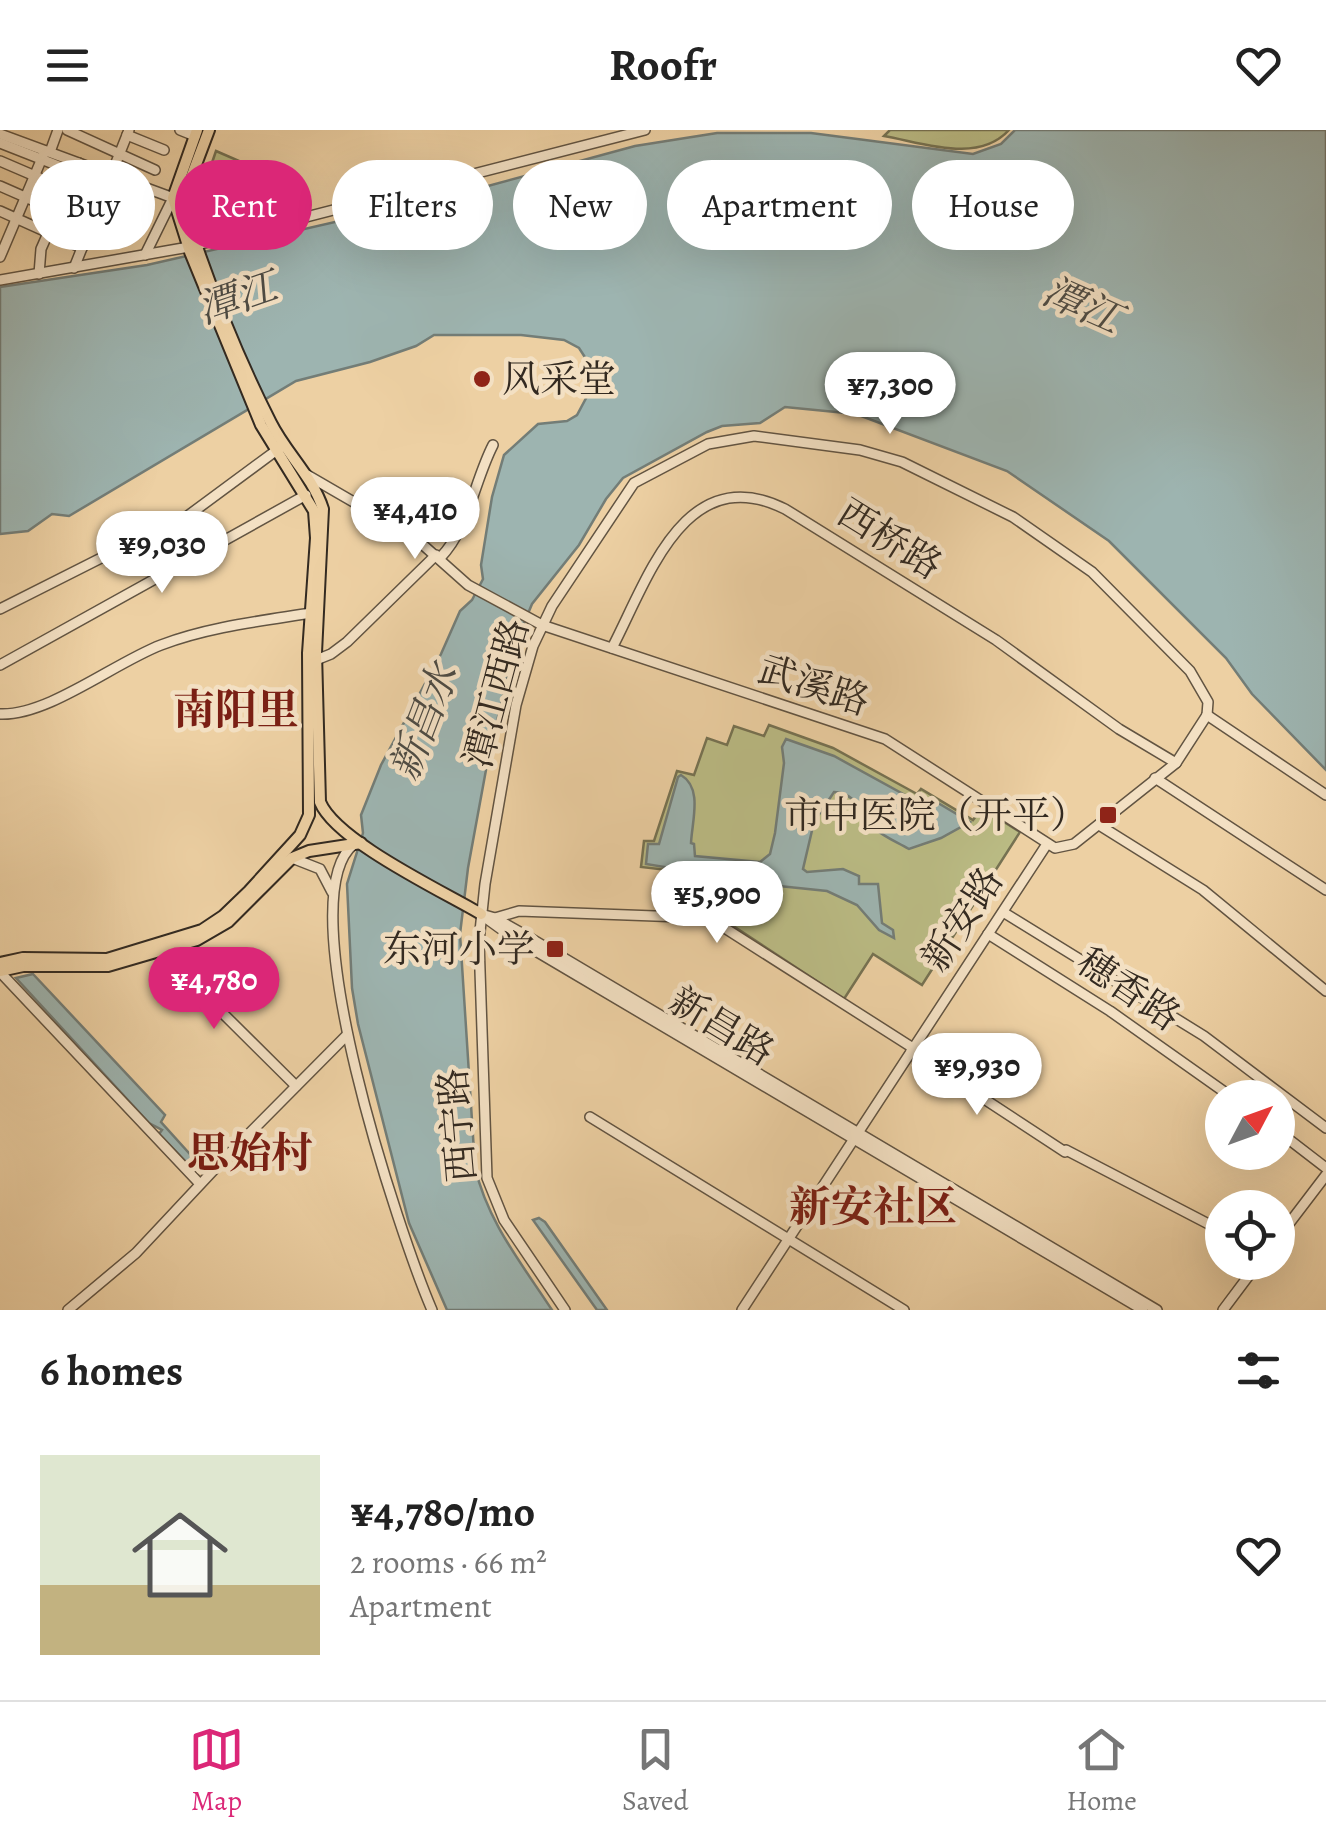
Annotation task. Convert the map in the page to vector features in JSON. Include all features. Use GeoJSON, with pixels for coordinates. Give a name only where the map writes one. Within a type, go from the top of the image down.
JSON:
{"type":"FeatureCollection","features":[{"type":"Feature","properties":{"kind":"main road"},"geometry":{"type":"LineString","coordinates":[[199,160],[209,130]]}},
{"type":"Feature","properties":{"kind":"main road"},"geometry":{"type":"LineString","coordinates":[[175,205],[172,198],[196,133]]}},
{"type":"Feature","properties":{"kind":"main road"},"geometry":{"type":"LineString","coordinates":[[0,963],[22,958],[107,958],[202,930],[224,916],[249,891],[306,825],[310,809],[308,653],[316,522],[306,495],[258,406],[194,250]]}},
{"type":"Feature","properties":{"kind":"main road"},"geometry":{"type":"LineString","coordinates":[[280,447],[304,473],[320,500],[324,523],[316,660],[318,797],[331,820],[358,843],[481,914]]}},
{"type":"Feature","properties":{"kind":"main road"},"geometry":{"type":"LineString","coordinates":[[306,825],[312,844],[325,848]]}},
{"type":"Feature","properties":{"kind":"main road"},"geometry":{"type":"LineString","coordinates":[[0,971],[23,966],[108,966],[206,936],[221,928],[292,858],[358,843]]}},
{"type":"Feature","properties":{"kind":"street"},"geometry":{"type":"LineString","coordinates":[[43,160],[58,130]]}},
{"type":"Feature","properties":{"kind":"street"},"geometry":{"type":"LineString","coordinates":[[67,130],[156,170]]}},
{"type":"Feature","properties":{"kind":"street"},"geometry":{"type":"LineString","coordinates":[[180,130],[196,133]]}},
{"type":"Feature","properties":{"kind":"street"},"geometry":{"type":"LineString","coordinates":[[312,215],[645,130]]}},
{"type":"Feature","properties":{"kind":"street"},"geometry":{"type":"LineString","coordinates":[[117,160],[128,132],[164,150]]}},
{"type":"Feature","properties":{"kind":"street"},"geometry":{"type":"LineString","coordinates":[[0,134],[7,142],[59,160]]}},
{"type":"Feature","properties":{"kind":"street"},"geometry":{"type":"LineString","coordinates":[[7,142],[1,163],[30,174]]}},
{"type":"Feature","properties":{"kind":"street"},"geometry":{"type":"LineString","coordinates":[[0,186],[30,200]]}},
{"type":"Feature","properties":{"kind":"street"},"geometry":{"type":"LineString","coordinates":[[0,257],[3,235],[17,219],[30,188]]}},
{"type":"Feature","properties":{"kind":"street"},"geometry":{"type":"LineString","coordinates":[[155,193],[175,198]]}},
{"type":"Feature","properties":{"kind":"street"},"geometry":{"type":"LineString","coordinates":[[146,256],[172,198]]}},
{"type":"Feature","properties":{"kind":"street"},"geometry":{"type":"LineString","coordinates":[[0,211],[30,225]]}},
{"type":"Feature","properties":{"kind":"street"},"geometry":{"type":"LineString","coordinates":[[40,274],[41,250]]}},
{"type":"Feature","properties":{"kind":"street"},"geometry":{"type":"LineString","coordinates":[[74,268],[81,250]]}},
{"type":"Feature","properties":{"kind":"street"},"geometry":{"type":"LineString","coordinates":[[0,280],[181,250]]}},
{"type":"Feature","properties":{"kind":"street","name":"潭江西路"},"geometry":{"type":"LineString","coordinates":[[481,914],[516,704],[542,625],[584,554],[634,483],[708,444],[734,438],[775,437],[881,454],[1027,525],[1092,572],[1128,606],[1190,672],[1206,698],[1208,715]]}},
{"type":"Feature","properties":{"kind":"street"},"geometry":{"type":"LineString","coordinates":[[316,660],[347,642],[458,534],[476,479],[493,445]]}},
{"type":"Feature","properties":{"kind":"street"},"geometry":{"type":"LineString","coordinates":[[0,609],[114,550],[151,542],[280,447]]}},
{"type":"Feature","properties":{"kind":"street","name":"武溪路"},"geometry":{"type":"LineString","coordinates":[[304,473],[405,530],[468,585],[542,625],[885,739],[1047,844]]}},
{"type":"Feature","properties":{"kind":"street"},"geometry":{"type":"LineString","coordinates":[[0,665],[306,495]]}},
{"type":"Feature","properties":{"kind":"street","name":"西桥路"},"geometry":{"type":"LineString","coordinates":[[612,648],[680,524],[711,503],[752,496],[785,510],[996,640],[1119,729],[1176,763]]}},
{"type":"Feature","properties":{"kind":"street"},"geometry":{"type":"LineString","coordinates":[[0,714],[35,709],[133,657],[177,639],[311,612]]}},
{"type":"Feature","properties":{"kind":"street"},"geometry":{"type":"LineString","coordinates":[[1206,698],[1227,728]]}},
{"type":"Feature","properties":{"kind":"street"},"geometry":{"type":"LineString","coordinates":[[1208,715],[1326,796]]}},
{"type":"Feature","properties":{"kind":"street","name":"新安路"},"geometry":{"type":"LineString","coordinates":[[742,1310],[1047,844],[1065,848],[1099,825],[1176,763],[1208,715]]}},
{"type":"Feature","properties":{"kind":"street"},"geometry":{"type":"LineString","coordinates":[[1155,778],[1326,890]]}},
{"type":"Feature","properties":{"kind":"street"},"geometry":{"type":"LineString","coordinates":[[1099,825],[1203,890],[1326,991]]}},
{"type":"Feature","properties":{"kind":"street"},"geometry":{"type":"LineString","coordinates":[[358,843],[342,855],[333,894],[340,995],[396,1217],[432,1310]]}},
{"type":"Feature","properties":{"kind":"street"},"geometry":{"type":"LineString","coordinates":[[292,858],[320,869],[333,894]]}},
{"type":"Feature","properties":{"kind":"street"},"geometry":{"type":"LineString","coordinates":[[495,918],[518,911],[709,918],[1065,1151],[1205,1221]]}},
{"type":"Feature","properties":{"kind":"street"},"geometry":{"type":"LineString","coordinates":[[1003,912],[1204,1036],[1326,1128]]}},
{"type":"Feature","properties":{"kind":"street","name":"新昌路"},"geometry":{"type":"LineString","coordinates":[[481,914],[495,918],[1143,1310]]}},
{"type":"Feature","properties":{"kind":"street","name":"新昌路"},"geometry":{"type":"LineString","coordinates":[[481,914],[512,937],[1157,1310]]}},
{"type":"Feature","properties":{"kind":"street","name":"西宁路"},"geometry":{"type":"LineString","coordinates":[[481,914],[479,974],[487,1178],[504,1220],[564,1310]]}},
{"type":"Feature","properties":{"kind":"street","name":"穗香路"},"geometry":{"type":"LineString","coordinates":[[988,934],[1208,1080]]}},
{"type":"Feature","properties":{"kind":"street"},"geometry":{"type":"LineString","coordinates":[[160,951],[296,1086]]}},
{"type":"Feature","properties":{"kind":"street"},"geometry":{"type":"LineString","coordinates":[[0,971],[200,1184]]}},
{"type":"Feature","properties":{"kind":"street"},"geometry":{"type":"LineString","coordinates":[[68,1310],[136,1253],[347,1035]]}},
{"type":"Feature","properties":{"kind":"street"},"geometry":{"type":"LineString","coordinates":[[590,1117],[790,1236],[904,1310]]}},
{"type":"Feature","properties":{"kind":"street"},"geometry":{"type":"LineString","coordinates":[[1295,1146],[1326,1172],[1295,1215]]}},
{"type":"Feature","properties":{"kind":"street"},"geometry":{"type":"LineString","coordinates":[[1223,1310],[1246,1280]]}},
{"type":"Feature","properties":{"kind":"green space"},"geometry":{"type":"Polygon","coordinates":[[[890,130],[1009,130],[996,140],[966,149],[884,136],[890,130]]]}},
{"type":"Feature","properties":{"kind":"green space"},"geometry":{"type":"Polygon","coordinates":[[[216,151],[237,160],[213,160],[216,151]]]}},
{"type":"Feature","properties":{"kind":"green space"},"geometry":{"type":"Polygon","coordinates":[[[769,725],[833,748],[917,794],[921,789],[973,820],[982,808],[1020,832],[922,985],[873,954],[844,999],[709,910],[711,875],[641,867],[644,841],[654,841],[677,771],[694,775],[707,738],[727,745],[734,726],[764,736],[769,725]]]}},
{"type":"Feature","properties":{"kind":"water"},"geometry":{"type":"Polygon","coordinates":[[[1015,130],[1326,130],[1326,770],[1252,694],[1226,658],[1109,541],[1007,471],[856,414],[785,407],[760,423],[722,426],[707,432],[623,478],[579,545],[532,604],[515,645],[488,759],[460,934],[475,1167],[497,1224],[552,1310],[447,1310],[409,1223],[358,1024],[352,988],[347,884],[363,833],[361,815],[381,765],[460,611],[472,600],[483,579],[481,565],[492,497],[504,455],[538,424],[567,421],[577,415],[592,387],[590,365],[579,348],[564,340],[521,335],[434,335],[416,346],[370,362],[296,381],[69,516],[52,514],[28,531],[0,534],[0,287],[147,265],[213,250],[312,250],[312,227],[332,223],[332,250],[493,250],[493,185],[513,179],[513,250],[647,250],[647,160],[583,160],[635,146],[717,133],[811,133],[973,154],[1001,144],[1015,130]]]}},
{"type":"Feature","properties":{"kind":"water"},"geometry":{"type":"Polygon","coordinates":[[[786,739],[834,756],[916,801],[933,800],[970,822],[909,849],[874,828],[848,796],[834,792],[814,822],[803,869],[843,869],[859,876],[859,884],[878,884],[882,923],[893,930],[894,938],[879,930],[857,905],[827,891],[646,864],[648,844],[659,844],[681,775],[694,796],[691,843],[695,856],[760,862],[770,854],[786,739]]]}},
{"type":"Feature","properties":{"kind":"water"},"geometry":{"type":"Polygon","coordinates":[[[33,974],[165,1115],[161,1122],[197,1162],[192,1168],[159,1134],[162,1130],[149,1123],[16,978],[33,974]]]}},
{"type":"Feature","properties":{"kind":"water"},"geometry":{"type":"Polygon","coordinates":[[[539,1218],[607,1310],[597,1310],[533,1220],[539,1218]]]}},
{"type":"Feature","properties":{"kind":"place","name":"风采堂"},"geometry":{"type":"Point","coordinates":[482,379]}},
{"type":"Feature","properties":{"kind":"place","name":"市中医院（开平）"},"geometry":{"type":"Point","coordinates":[1108,815]}},
{"type":"Feature","properties":{"kind":"place","name":"东河小学"},"geometry":{"type":"Point","coordinates":[555,949]}},
{"type":"Feature","properties":{"kind":"district","name":"南阳里"},"geometry":{"type":"Point","coordinates":[236,709]}},
{"type":"Feature","properties":{"kind":"district","name":"思始村"},"geometry":{"type":"Point","coordinates":[250,1152]}},
{"type":"Feature","properties":{"kind":"district","name":"新安社区"},"geometry":{"type":"Point","coordinates":[873,1206]}},
{"type":"Feature","properties":{"kind":"water label","name":"潭江"},"geometry":{"type":"Point","coordinates":[237,298]}},
{"type":"Feature","properties":{"kind":"water label","name":"潭江"},"geometry":{"type":"Point","coordinates":[1082,305]}},
{"type":"Feature","properties":{"kind":"water label","name":"新昌水"},"geometry":{"type":"Point","coordinates":[424,722]}}]}
